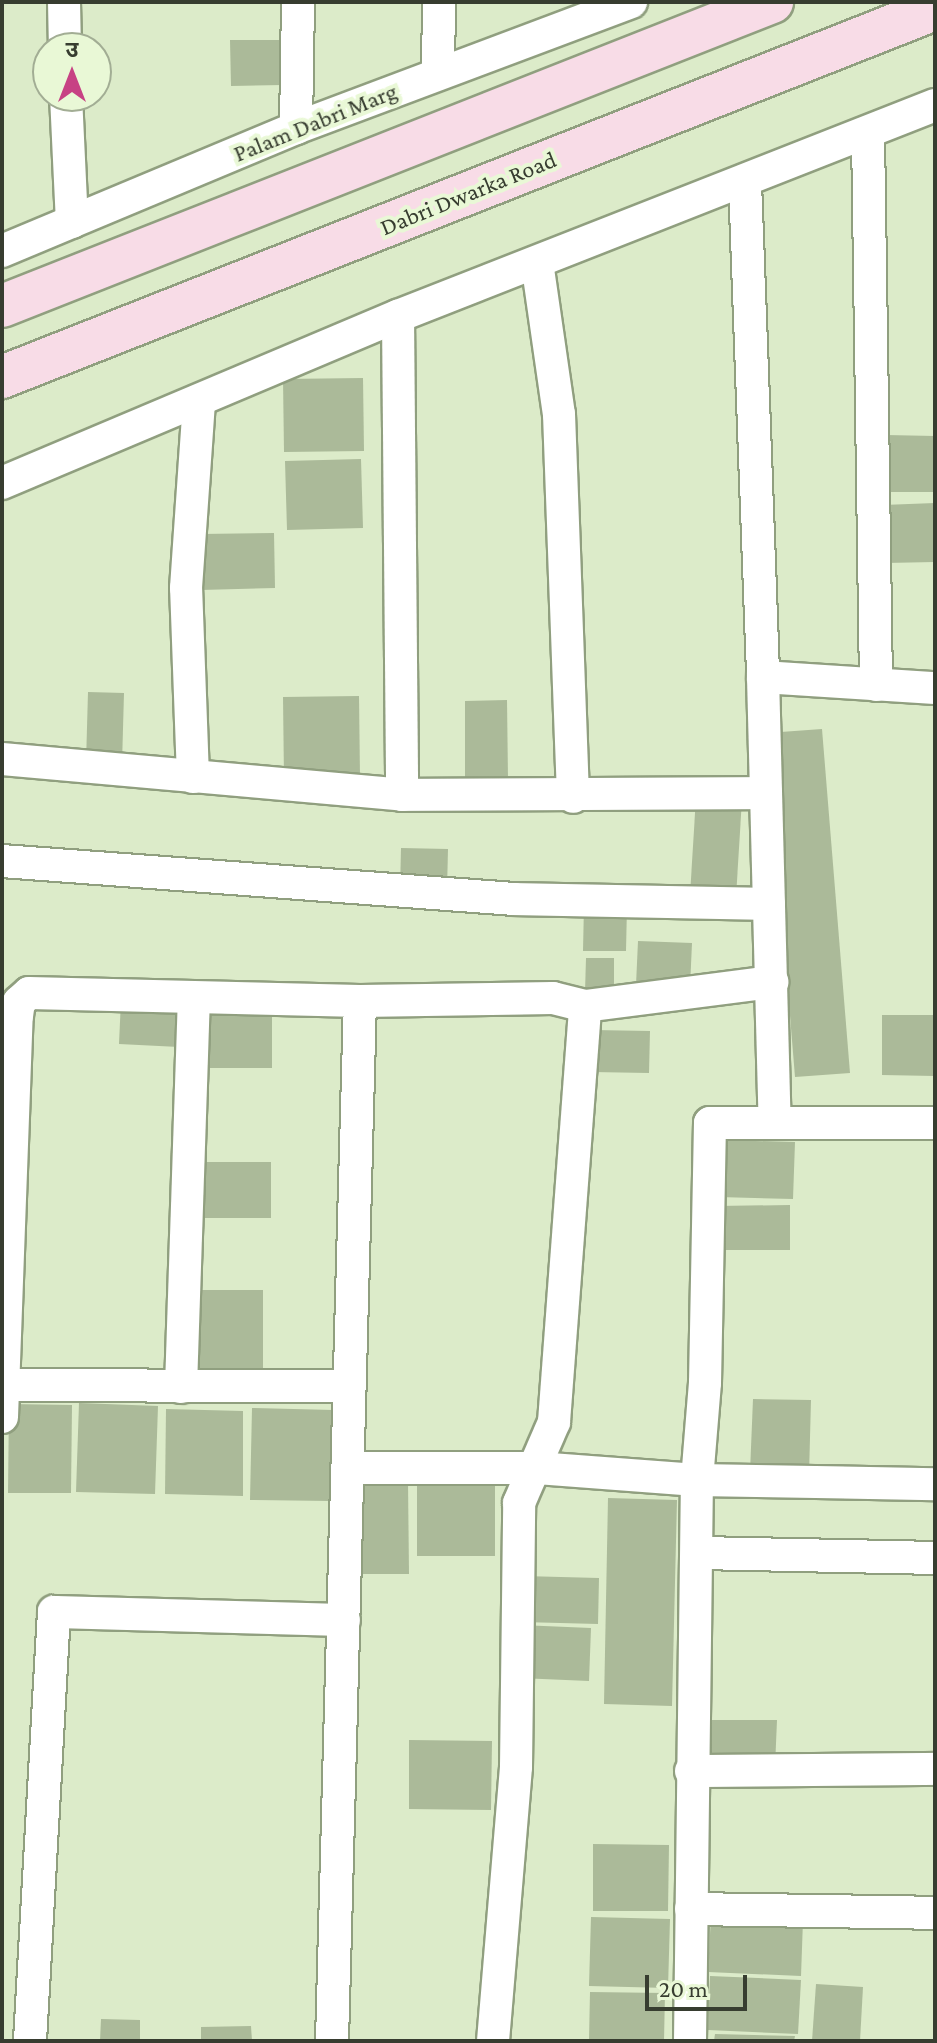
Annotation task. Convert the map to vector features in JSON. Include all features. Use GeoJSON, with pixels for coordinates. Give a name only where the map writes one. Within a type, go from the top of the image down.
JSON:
{"type":"FeatureCollection","features":[{"type":"Feature","properties":{"kind":"main road"},"geometry":{"type":"LineString","coordinates":[[2,306],[772,2]]}},
{"type":"Feature","properties":{"kind":"main road","name":"Dabri Dwarka Road"},"geometry":{"type":"LineString","coordinates":[[2,377],[935,9]]}},
{"type":"Feature","properties":{"kind":"street"},"geometry":{"type":"LineString","coordinates":[[64,2],[65,32]]}},
{"type":"Feature","properties":{"kind":"street"},"geometry":{"type":"LineString","coordinates":[[296,128],[298,2]]}},
{"type":"Feature","properties":{"kind":"street"},"geometry":{"type":"LineString","coordinates":[[438,72],[439,2]]}},
{"type":"Feature","properties":{"kind":"street","name":"Palam Dabri Marg"},"geometry":{"type":"LineString","coordinates":[[2,251],[296,128],[600,8],[631,2]]}},
{"type":"Feature","properties":{"kind":"street"},"geometry":{"type":"LineString","coordinates":[[2,483],[398,316],[935,105]]}},
{"type":"Feature","properties":{"kind":"street"},"geometry":{"type":"LineString","coordinates":[[67,112],[72,222]]}},
{"type":"Feature","properties":{"kind":"street"},"geometry":{"type":"LineString","coordinates":[[868,133],[876,685]]}},
{"type":"Feature","properties":{"kind":"street"},"geometry":{"type":"LineString","coordinates":[[745,182],[775,1123]]}},
{"type":"Feature","properties":{"kind":"street"},"geometry":{"type":"LineString","coordinates":[[537,262],[559,414],[573,797]]}},
{"type":"Feature","properties":{"kind":"street"},"geometry":{"type":"LineString","coordinates":[[398,316],[402,795]]}},
{"type":"Feature","properties":{"kind":"street"},"geometry":{"type":"LineString","coordinates":[[193,777],[186,588],[199,400]]}},
{"type":"Feature","properties":{"kind":"street"},"geometry":{"type":"LineString","coordinates":[[763,677],[935,688]]}},
{"type":"Feature","properties":{"kind":"street"},"geometry":{"type":"LineString","coordinates":[[2,759],[402,795],[573,797],[766,793]]}},
{"type":"Feature","properties":{"kind":"street"},"geometry":{"type":"LineString","coordinates":[[2,861],[514,899],[769,904]]}},
{"type":"Feature","properties":{"kind":"street"},"geometry":{"type":"LineString","coordinates":[[2,1417],[19,1002],[40,991],[360,1001],[553,998],[585,1006],[772,982]]}},
{"type":"Feature","properties":{"kind":"street"},"geometry":{"type":"LineString","coordinates":[[181,1387],[194,998]]}},
{"type":"Feature","properties":{"kind":"street"},"geometry":{"type":"LineString","coordinates":[[332,2041],[349,1468],[347,1386],[360,1001]]}},
{"type":"Feature","properties":{"kind":"street"},"geometry":{"type":"LineString","coordinates":[[493,2041],[516,1767],[519,1503],[537,1468],[554,1422],[585,1006]]}},
{"type":"Feature","properties":{"kind":"street"},"geometry":{"type":"LineString","coordinates":[[690,2041],[691,1771],[699,1553],[697,1480],[705,1383],[710,1123],[935,1123]]}},
{"type":"Feature","properties":{"kind":"street"},"geometry":{"type":"LineString","coordinates":[[2,1384],[347,1386]]}},
{"type":"Feature","properties":{"kind":"street"},"geometry":{"type":"LineString","coordinates":[[349,1468],[537,1468],[697,1480],[935,1484]]}},
{"type":"Feature","properties":{"kind":"street"},"geometry":{"type":"LineString","coordinates":[[699,1553],[935,1558]]}},
{"type":"Feature","properties":{"kind":"street"},"geometry":{"type":"LineString","coordinates":[[30,2041],[54,1612],[344,1620]]}},
{"type":"Feature","properties":{"kind":"street"},"geometry":{"type":"LineString","coordinates":[[691,1771],[935,1769]]}},
{"type":"Feature","properties":{"kind":"street"},"geometry":{"type":"LineString","coordinates":[[691,1909],[935,1913]]}},
{"type":"Feature","properties":{"kind":"building"},"geometry":{"type":"Polygon","coordinates":[[[230,40],[282,40],[282,85],[231,86],[230,40]]]}},
{"type":"Feature","properties":{"kind":"building"},"geometry":{"type":"Polygon","coordinates":[[[363,378],[364,451],[284,452],[283,379],[363,378]]]}},
{"type":"Feature","properties":{"kind":"building"},"geometry":{"type":"Polygon","coordinates":[[[886,435],[935,436],[935,492],[885,492],[886,435]]]}},
{"type":"Feature","properties":{"kind":"building"},"geometry":{"type":"Polygon","coordinates":[[[361,459],[363,528],[287,530],[285,461],[361,459]]]}},
{"type":"Feature","properties":{"kind":"building"},"geometry":{"type":"Polygon","coordinates":[[[935,503],[935,562],[885,563],[883,505],[935,503]]]}},
{"type":"Feature","properties":{"kind":"building"},"geometry":{"type":"Polygon","coordinates":[[[274,533],[275,588],[201,590],[200,534],[274,533]]]}},
{"type":"Feature","properties":{"kind":"building"},"geometry":{"type":"Polygon","coordinates":[[[88,692],[124,693],[122,764],[86,763],[88,692]]]}},
{"type":"Feature","properties":{"kind":"building"},"geometry":{"type":"Polygon","coordinates":[[[359,696],[360,777],[284,778],[283,697],[359,696]]]}},
{"type":"Feature","properties":{"kind":"building"},"geometry":{"type":"Polygon","coordinates":[[[507,700],[508,780],[465,780],[465,701],[507,700]]]}},
{"type":"Feature","properties":{"kind":"building"},"geometry":{"type":"Polygon","coordinates":[[[822,729],[850,1073],[795,1077],[767,733],[822,729]]]}},
{"type":"Feature","properties":{"kind":"building"},"geometry":{"type":"Polygon","coordinates":[[[696,797],[742,799],[736,897],[690,895],[696,797]]]}},
{"type":"Feature","properties":{"kind":"building"},"geometry":{"type":"Polygon","coordinates":[[[401,848],[448,849],[447,890],[400,890],[401,848]]]}},
{"type":"Feature","properties":{"kind":"building"},"geometry":{"type":"Polygon","coordinates":[[[584,905],[627,906],[626,951],[583,951],[584,905]]]}},
{"type":"Feature","properties":{"kind":"building"},"geometry":{"type":"Polygon","coordinates":[[[638,941],[692,943],[690,987],[636,985],[638,941]]]}},
{"type":"Feature","properties":{"kind":"building"},"geometry":{"type":"Polygon","coordinates":[[[586,958],[614,958],[614,994],[585,992],[586,958]]]}},
{"type":"Feature","properties":{"kind":"building"},"geometry":{"type":"Polygon","coordinates":[[[121,1000],[181,1002],[179,1047],[119,1044],[121,1000]]]}},
{"type":"Feature","properties":{"kind":"building"},"geometry":{"type":"Polygon","coordinates":[[[200,1014],[272,1014],[272,1068],[200,1068],[200,1014]]]}},
{"type":"Feature","properties":{"kind":"building"},"geometry":{"type":"Polygon","coordinates":[[[882,1015],[935,1015],[935,1076],[882,1075],[882,1015]]]}},
{"type":"Feature","properties":{"kind":"building"},"geometry":{"type":"Polygon","coordinates":[[[593,1030],[650,1031],[649,1073],[592,1072],[593,1030]]]}},
{"type":"Feature","properties":{"kind":"building"},"geometry":{"type":"Polygon","coordinates":[[[720,1140],[795,1142],[793,1199],[718,1197],[720,1140]]]}},
{"type":"Feature","properties":{"kind":"building"},"geometry":{"type":"Polygon","coordinates":[[[197,1162],[271,1162],[271,1218],[197,1218],[197,1162]]]}},
{"type":"Feature","properties":{"kind":"building"},"geometry":{"type":"Polygon","coordinates":[[[790,1205],[790,1250],[718,1250],[717,1206],[790,1205]]]}},
{"type":"Feature","properties":{"kind":"building"},"geometry":{"type":"Polygon","coordinates":[[[187,1290],[263,1290],[263,1375],[188,1376],[187,1290]]]}},
{"type":"Feature","properties":{"kind":"building"},"geometry":{"type":"Polygon","coordinates":[[[753,1399],[811,1400],[809,1475],[750,1472],[753,1399]]]}},
{"type":"Feature","properties":{"kind":"building"},"geometry":{"type":"Polygon","coordinates":[[[79,1403],[158,1406],[155,1494],[76,1492],[79,1403]]]}},
{"type":"Feature","properties":{"kind":"building"},"geometry":{"type":"Polygon","coordinates":[[[9,1404],[72,1405],[71,1493],[8,1493],[9,1404]]]}},
{"type":"Feature","properties":{"kind":"building"},"geometry":{"type":"Polygon","coordinates":[[[252,1408],[333,1410],[331,1501],[250,1500],[252,1408]]]}},
{"type":"Feature","properties":{"kind":"building"},"geometry":{"type":"Polygon","coordinates":[[[166,1409],[243,1411],[243,1496],[165,1494],[166,1409]]]}},
{"type":"Feature","properties":{"kind":"building"},"geometry":{"type":"Polygon","coordinates":[[[417,1480],[495,1480],[495,1556],[417,1556],[417,1480]]]}},
{"type":"Feature","properties":{"kind":"building"},"geometry":{"type":"Polygon","coordinates":[[[408,1481],[409,1574],[357,1574],[356,1482],[408,1481]]]}},
{"type":"Feature","properties":{"kind":"building"},"geometry":{"type":"Polygon","coordinates":[[[608,1498],[677,1500],[672,1706],[604,1704],[608,1498]]]}},
{"type":"Feature","properties":{"kind":"building"},"geometry":{"type":"Polygon","coordinates":[[[523,1576],[599,1578],[598,1624],[522,1622],[523,1576]]]}},
{"type":"Feature","properties":{"kind":"building"},"geometry":{"type":"Polygon","coordinates":[[[520,1625],[591,1628],[589,1681],[519,1678],[520,1625]]]}},
{"type":"Feature","properties":{"kind":"building"},"geometry":{"type":"Polygon","coordinates":[[[709,1720],[777,1720],[775,1767],[708,1767],[709,1720]]]}},
{"type":"Feature","properties":{"kind":"building"},"geometry":{"type":"Polygon","coordinates":[[[409,1740],[492,1741],[491,1810],[409,1809],[409,1740]]]}},
{"type":"Feature","properties":{"kind":"building"},"geometry":{"type":"Polygon","coordinates":[[[593,1844],[669,1845],[668,1911],[593,1911],[593,1844]]]}},
{"type":"Feature","properties":{"kind":"building"},"geometry":{"type":"Polygon","coordinates":[[[711,1916],[803,1920],[801,1976],[708,1972],[711,1916]]]}},
{"type":"Feature","properties":{"kind":"building"},"geometry":{"type":"Polygon","coordinates":[[[591,1917],[670,1919],[668,1988],[589,1986],[591,1917]]]}},
{"type":"Feature","properties":{"kind":"building"},"geometry":{"type":"Polygon","coordinates":[[[710,1976],[801,1980],[798,2034],[708,2030],[710,1976]]]}},
{"type":"Feature","properties":{"kind":"building"},"geometry":{"type":"Polygon","coordinates":[[[816,1984],[863,1987],[860,2041],[812,2041],[816,1984]]]}},
{"type":"Feature","properties":{"kind":"building"},"geometry":{"type":"Polygon","coordinates":[[[590,1992],[665,1993],[664,2041],[589,2041],[590,1992]]]}},
{"type":"Feature","properties":{"kind":"building"},"geometry":{"type":"Polygon","coordinates":[[[101,2019],[140,2020],[140,2041],[100,2041],[101,2019]]]}},
{"type":"Feature","properties":{"kind":"building"},"geometry":{"type":"Polygon","coordinates":[[[251,2026],[252,2041],[201,2041],[201,2027],[251,2026]]]}},
{"type":"Feature","properties":{"kind":"building"},"geometry":{"type":"Polygon","coordinates":[[[715,2034],[795,2036],[794,2041],[714,2041],[715,2034]]]}}]}
